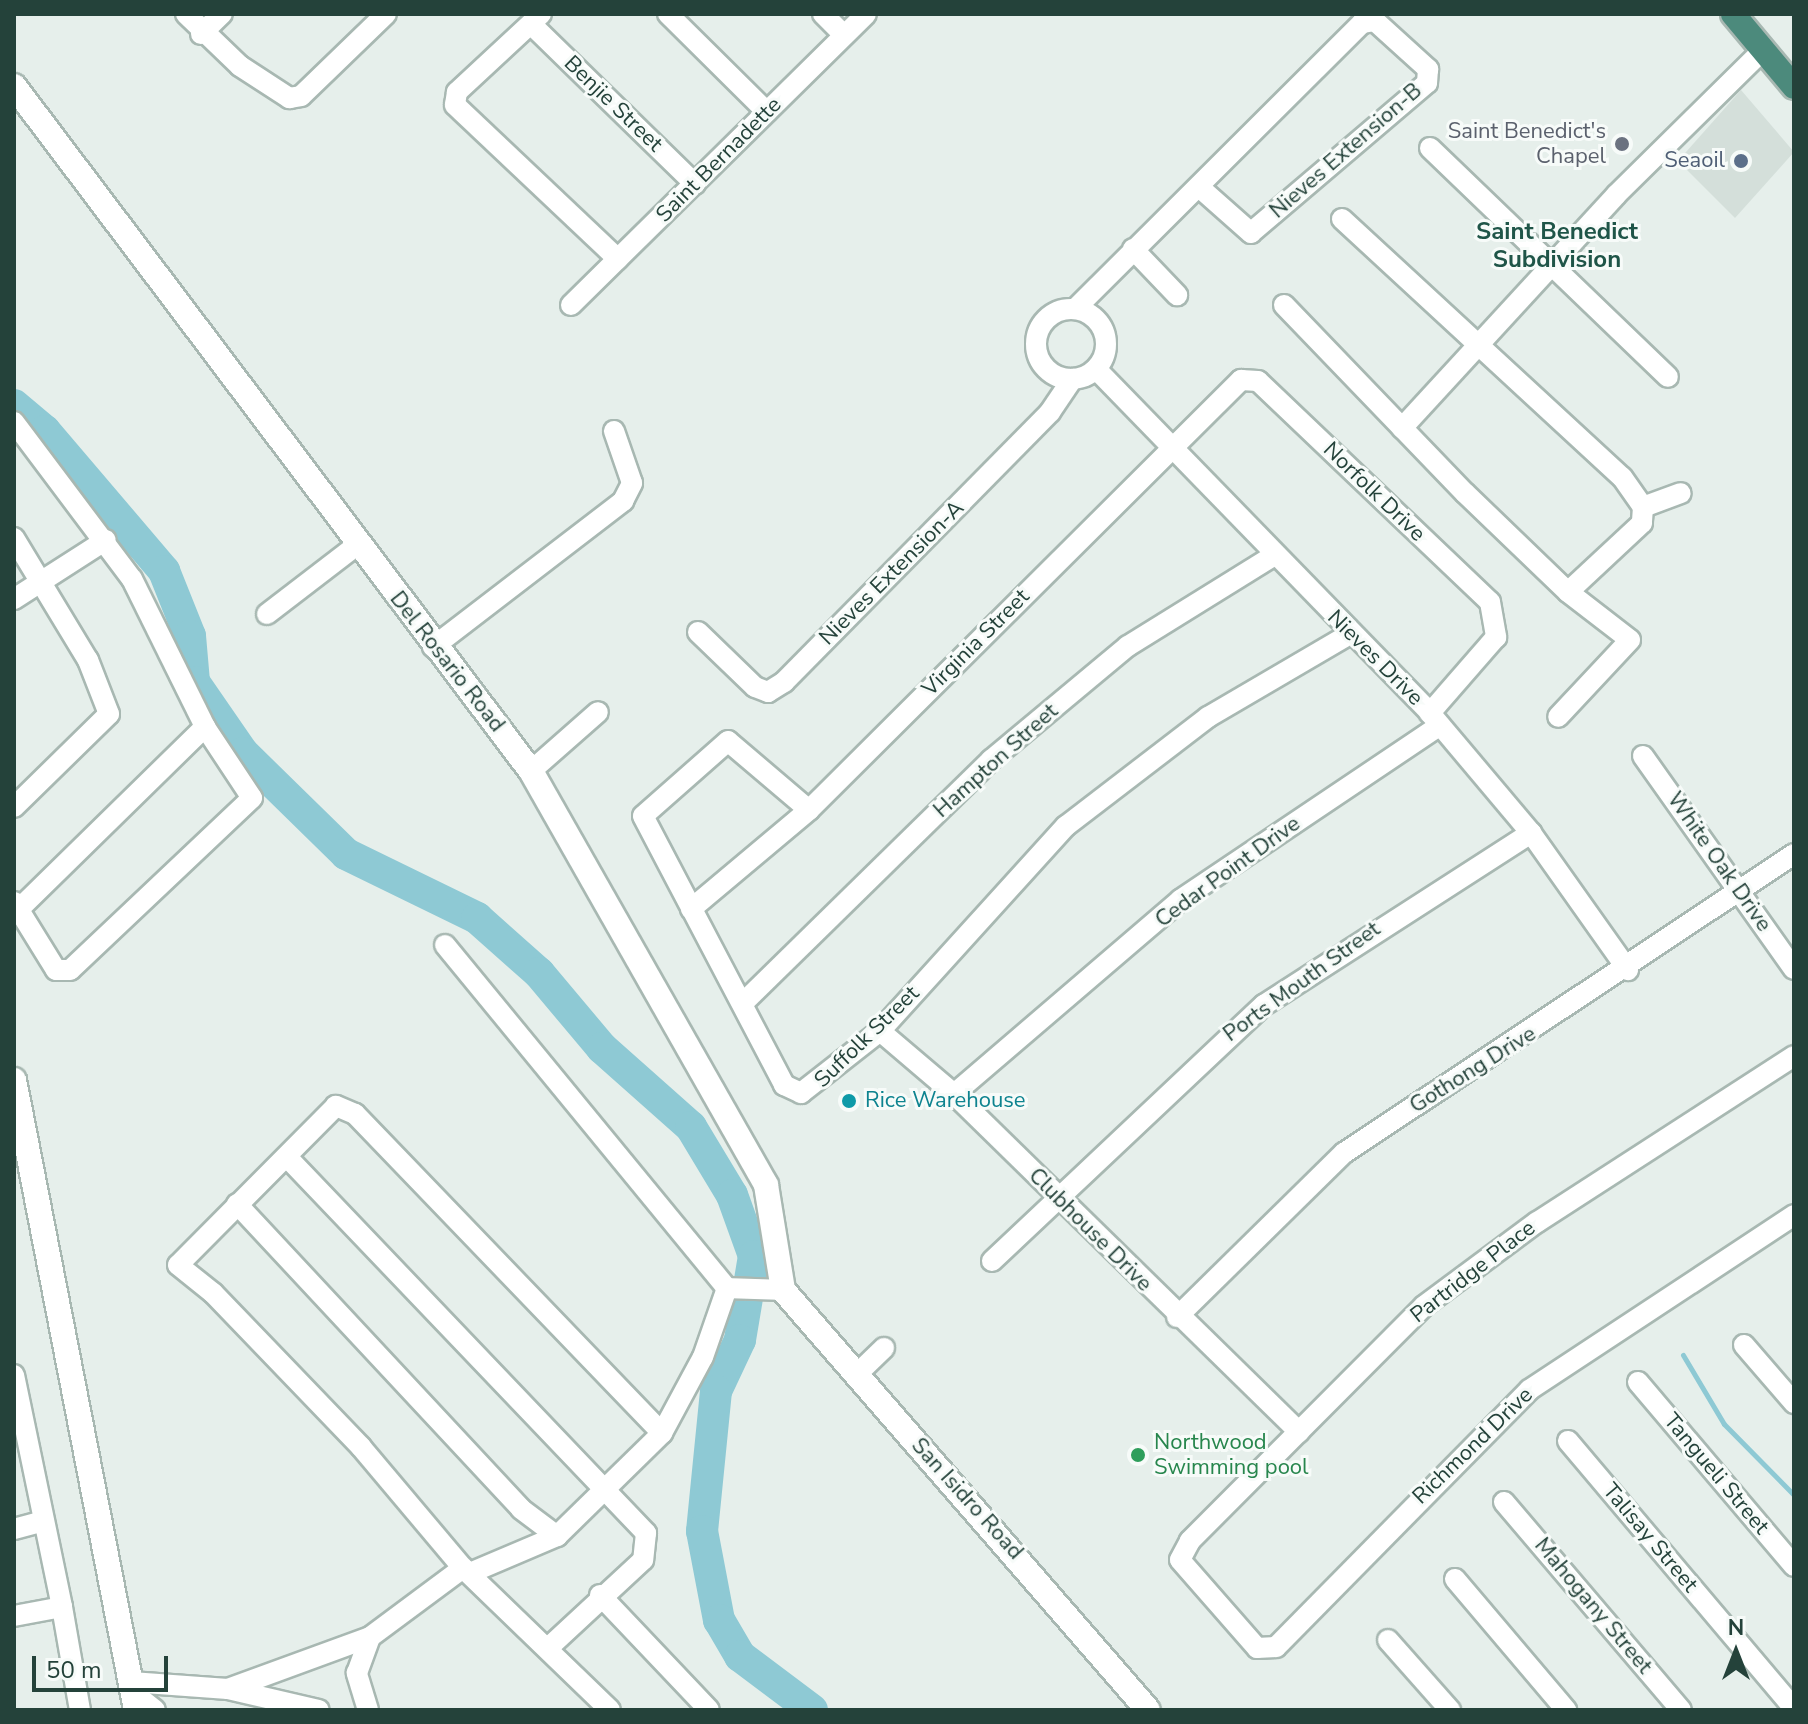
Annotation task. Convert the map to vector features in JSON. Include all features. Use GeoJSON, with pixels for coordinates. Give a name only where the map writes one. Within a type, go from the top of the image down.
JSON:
{"type":"FeatureCollection","features":[{"type":"Feature","properties":{"kind":"highway"},"geometry":{"type":"LineString","coordinates":[[1733,14],[1794,87]]}},
{"type":"Feature","properties":{"kind":"main road","name":"Del Rosario Road"},"geometry":{"type":"LineString","coordinates":[[14,86],[433,647],[531,771],[766,1185],[772,1292]]}},
{"type":"Feature","properties":{"kind":"main road"},"geometry":{"type":"LineString","coordinates":[[14,1080],[133,1695]]}},
{"type":"Feature","properties":{"kind":"main road","name":"San Isidro Road"},"geometry":{"type":"LineString","coordinates":[[772,1292],[856,1375],[1148,1710]]}},
{"type":"Feature","properties":{"kind":"street"},"geometry":{"type":"LineString","coordinates":[[186,14],[201,34],[279,94],[301,96],[386,14]]}},
{"type":"Feature","properties":{"kind":"street"},"geometry":{"type":"LineString","coordinates":[[201,34],[222,14]]}},
{"type":"Feature","properties":{"kind":"street"},"geometry":{"type":"LineString","coordinates":[[668,14],[767,112]]}},
{"type":"Feature","properties":{"kind":"street"},"geometry":{"type":"LineString","coordinates":[[823,14],[844,35]]}},
{"type":"Feature","properties":{"kind":"street","name":"Saint Bernadette"},"geometry":{"type":"LineString","coordinates":[[571,305],[866,14]]}},
{"type":"Feature","properties":{"kind":"street"},"geometry":{"type":"LineString","coordinates":[[536,19],[457,92],[455,105],[618,259]]}},
{"type":"Feature","properties":{"kind":"street","name":"Benjie Street"},"geometry":{"type":"LineString","coordinates":[[536,19],[695,184]]}},
{"type":"Feature","properties":{"kind":"street","name":"Nieves Extension-B"},"geometry":{"type":"LineString","coordinates":[[1075,309],[1362,23],[1375,21],[1428,69],[1427,83],[1251,233],[1199,187]]}},
{"type":"Feature","properties":{"kind":"street"},"geometry":{"type":"LineString","coordinates":[[1402,428],[1483,345],[1555,263],[1763,50]]}},
{"type":"Feature","properties":{"kind":"street"},"geometry":{"type":"LineString","coordinates":[[1430,148],[1555,263],[1668,377]]}},
{"type":"Feature","properties":{"kind":"street"},"geometry":{"type":"LineString","coordinates":[[1342,219],[1483,345],[1622,477],[1643,507],[1642,523],[1568,592]]}},
{"type":"Feature","properties":{"kind":"street"},"geometry":{"type":"LineString","coordinates":[[1133,249],[1177,295]]}},
{"type":"Feature","properties":{"kind":"street"},"geometry":{"type":"LineString","coordinates":[[1284,305],[1402,428],[1568,592],[1630,640],[1630,647],[1558,717]]}},
{"type":"Feature","properties":{"kind":"street"},"geometry":{"type":"LineString","coordinates":[[1075,309],[1102,328],[1105,349],[1096,369],[1072,379],[1042,364],[1036,342],[1044,321],[1075,309]]}},
{"type":"Feature","properties":{"kind":"street","name":"Nieves Drive"},"geometry":{"type":"LineString","coordinates":[[1096,369],[1434,719],[1531,833],[1628,970]]}},
{"type":"Feature","properties":{"kind":"street","name":"Nieves Extension-A"},"geometry":{"type":"LineString","coordinates":[[698,632],[755,687],[768,692],[784,682],[1050,412],[1072,379]]}},
{"type":"Feature","properties":{"kind":"street","name":"Virginia Street"},"geometry":{"type":"LineString","coordinates":[[691,909],[809,810],[1232,386],[1258,381]]}},
{"type":"Feature","properties":{"kind":"street","name":"Norfolk Drive"},"geometry":{"type":"LineString","coordinates":[[1258,381],[1490,602]]}},
{"type":"Feature","properties":{"kind":"street"},"geometry":{"type":"LineString","coordinates":[[14,422],[106,540],[205,727],[252,798],[70,970],[56,970],[16,906],[205,727]]}},
{"type":"Feature","properties":{"kind":"street"},"geometry":{"type":"LineString","coordinates":[[433,647],[623,501],[632,483],[614,431]]}},
{"type":"Feature","properties":{"kind":"street"},"geometry":{"type":"LineString","coordinates":[[1643,507],[1681,493]]}},
{"type":"Feature","properties":{"kind":"street"},"geometry":{"type":"LineString","coordinates":[[14,538],[106,693],[109,714],[14,807]]}},
{"type":"Feature","properties":{"kind":"street"},"geometry":{"type":"LineString","coordinates":[[14,599],[106,540]]}},
{"type":"Feature","properties":{"kind":"street"},"geometry":{"type":"LineString","coordinates":[[267,614],[357,545]]}},
{"type":"Feature","properties":{"kind":"street","name":"Hampton Street"},"geometry":{"type":"LineString","coordinates":[[744,1002],[991,760],[1128,646],[1275,555]]}},
{"type":"Feature","properties":{"kind":"street","name":"Cedar Point Drive"},"geometry":{"type":"LineString","coordinates":[[954,1094],[1180,900],[1434,719],[1496,637],[1490,602]]}},
{"type":"Feature","properties":{"kind":"street","name":"Suffolk Street"},"geometry":{"type":"LineString","coordinates":[[809,810],[722,741],[643,816],[744,1002],[784,1085],[801,1093],[880,1031],[1066,826],[1208,717],[1350,634]]}},
{"type":"Feature","properties":{"kind":"street"},"geometry":{"type":"LineString","coordinates":[[531,771],[598,712]]}},
{"type":"Feature","properties":{"kind":"street","name":"White Oak Drive"},"geometry":{"type":"LineString","coordinates":[[1643,756],[1794,969]]}},
{"type":"Feature","properties":{"kind":"street","name":"Ports Mouth Street"},"geometry":{"type":"LineString","coordinates":[[992,1261],[1264,1005],[1531,833]]}},
{"type":"Feature","properties":{"kind":"street","name":"Gothong Drive"},"geometry":{"type":"LineString","coordinates":[[1177,1317],[1344,1153],[1628,970],[1742,894],[1794,854]]}},
{"type":"Feature","properties":{"kind":"street"},"geometry":{"type":"LineString","coordinates":[[445,945],[730,1289],[772,1292]]}},
{"type":"Feature","properties":{"kind":"street","name":"Clubhouse Drive"},"geometry":{"type":"LineString","coordinates":[[880,1031],[954,1094],[1177,1317],[1299,1432]]}},
{"type":"Feature","properties":{"kind":"street","name":"Partridge Place"},"geometry":{"type":"LineString","coordinates":[[1194,1576],[1180,1553],[1424,1306],[1537,1222],[1794,1056]]}},
{"type":"Feature","properties":{"kind":"street"},"geometry":{"type":"LineString","coordinates":[[610,1710],[550,1646],[467,1571],[361,1447],[178,1265],[287,1157],[328,1111],[347,1107],[662,1433]]}},
{"type":"Feature","properties":{"kind":"street"},"geometry":{"type":"LineString","coordinates":[[287,1157],[646,1533],[649,1550],[550,1646]]}},
{"type":"Feature","properties":{"kind":"street"},"geometry":{"type":"LineString","coordinates":[[237,1204],[521,1509],[557,1536]]}},
{"type":"Feature","properties":{"kind":"street","name":"Richmond Drive"},"geometry":{"type":"LineString","coordinates":[[1194,1576],[1257,1648],[1276,1647],[1529,1390],[1794,1215]]}},
{"type":"Feature","properties":{"kind":"street"},"geometry":{"type":"LineString","coordinates":[[133,1695],[228,1689],[370,1637],[467,1571],[557,1536],[608,1490],[662,1433],[703,1357],[730,1289]]}},
{"type":"Feature","properties":{"kind":"street"},"geometry":{"type":"LineString","coordinates":[[1744,1345],[1794,1403]]}},
{"type":"Feature","properties":{"kind":"street"},"geometry":{"type":"LineString","coordinates":[[856,1375],[884,1348]]}},
{"type":"Feature","properties":{"kind":"street"},"geometry":{"type":"LineString","coordinates":[[14,1375],[20,1440],[62,1607],[73,1709]]}},
{"type":"Feature","properties":{"kind":"street","name":"Tangueli Street"},"geometry":{"type":"LineString","coordinates":[[1638,1382],[1794,1566]]}},
{"type":"Feature","properties":{"kind":"street","name":"Talisay Street"},"geometry":{"type":"LineString","coordinates":[[1568,1441],[1794,1708]]}},
{"type":"Feature","properties":{"kind":"street","name":"Mahogany Street"},"geometry":{"type":"LineString","coordinates":[[1504,1502],[1681,1710]]}},
{"type":"Feature","properties":{"kind":"street"},"geometry":{"type":"LineString","coordinates":[[14,1529],[41,1522]]}},
{"type":"Feature","properties":{"kind":"street"},"geometry":{"type":"LineString","coordinates":[[1455,1579],[1566,1710]]}},
{"type":"Feature","properties":{"kind":"street"},"geometry":{"type":"LineString","coordinates":[[600,1595],[709,1710]]}},
{"type":"Feature","properties":{"kind":"street"},"geometry":{"type":"LineString","coordinates":[[14,1616],[62,1607]]}},
{"type":"Feature","properties":{"kind":"street"},"geometry":{"type":"LineString","coordinates":[[368,1710],[357,1673],[370,1637]]}},
{"type":"Feature","properties":{"kind":"street"},"geometry":{"type":"LineString","coordinates":[[1388,1640],[1450,1710]]}},
{"type":"Feature","properties":{"kind":"street"},"geometry":{"type":"LineString","coordinates":[[228,1689],[319,1710]]}},
{"type":"Feature","properties":{"kind":"street"},"geometry":{"type":"LineString","coordinates":[[133,1695],[155,1710]]}},
{"type":"Feature","properties":{"kind":"shaded area"},"geometry":{"type":"Polygon","coordinates":[[[1741,90],[1794,152],[1735,218],[1678,161],[1741,90]]]}},
{"type":"Feature","properties":{"kind":"waterway"},"geometry":{"type":"LineString","coordinates":[[14,405],[45,431],[164,571],[190,636],[194,682],[243,753],[346,854],[477,918],[539,973],[602,1048],[691,1127],[732,1195],[754,1256],[740,1340],[716,1391],[702,1531],[719,1620],[740,1656],[812,1710]]}},
{"type":"Feature","properties":{"kind":"waterway"},"geometry":{"type":"LineString","coordinates":[[1683,1355],[1724,1424],[1794,1495]]}},
{"type":"Feature","properties":{"kind":"place","name":"Saint Benedict's Chapel"},"geometry":{"type":"Point","coordinates":[1622,144]}},
{"type":"Feature","properties":{"kind":"place","name":"Seaoil"},"geometry":{"type":"Point","coordinates":[1741,161]}},
{"type":"Feature","properties":{"kind":"place","name":"Rice Warehouse"},"geometry":{"type":"Point","coordinates":[849,1101]}},
{"type":"Feature","properties":{"kind":"place","name":"Northwood Swimming pool"},"geometry":{"type":"Point","coordinates":[1138,1455]}},
{"type":"Feature","properties":{"kind":"district","name":"Saint Benedict Subdivision"},"geometry":{"type":"Point","coordinates":[1557,246]}}]}
